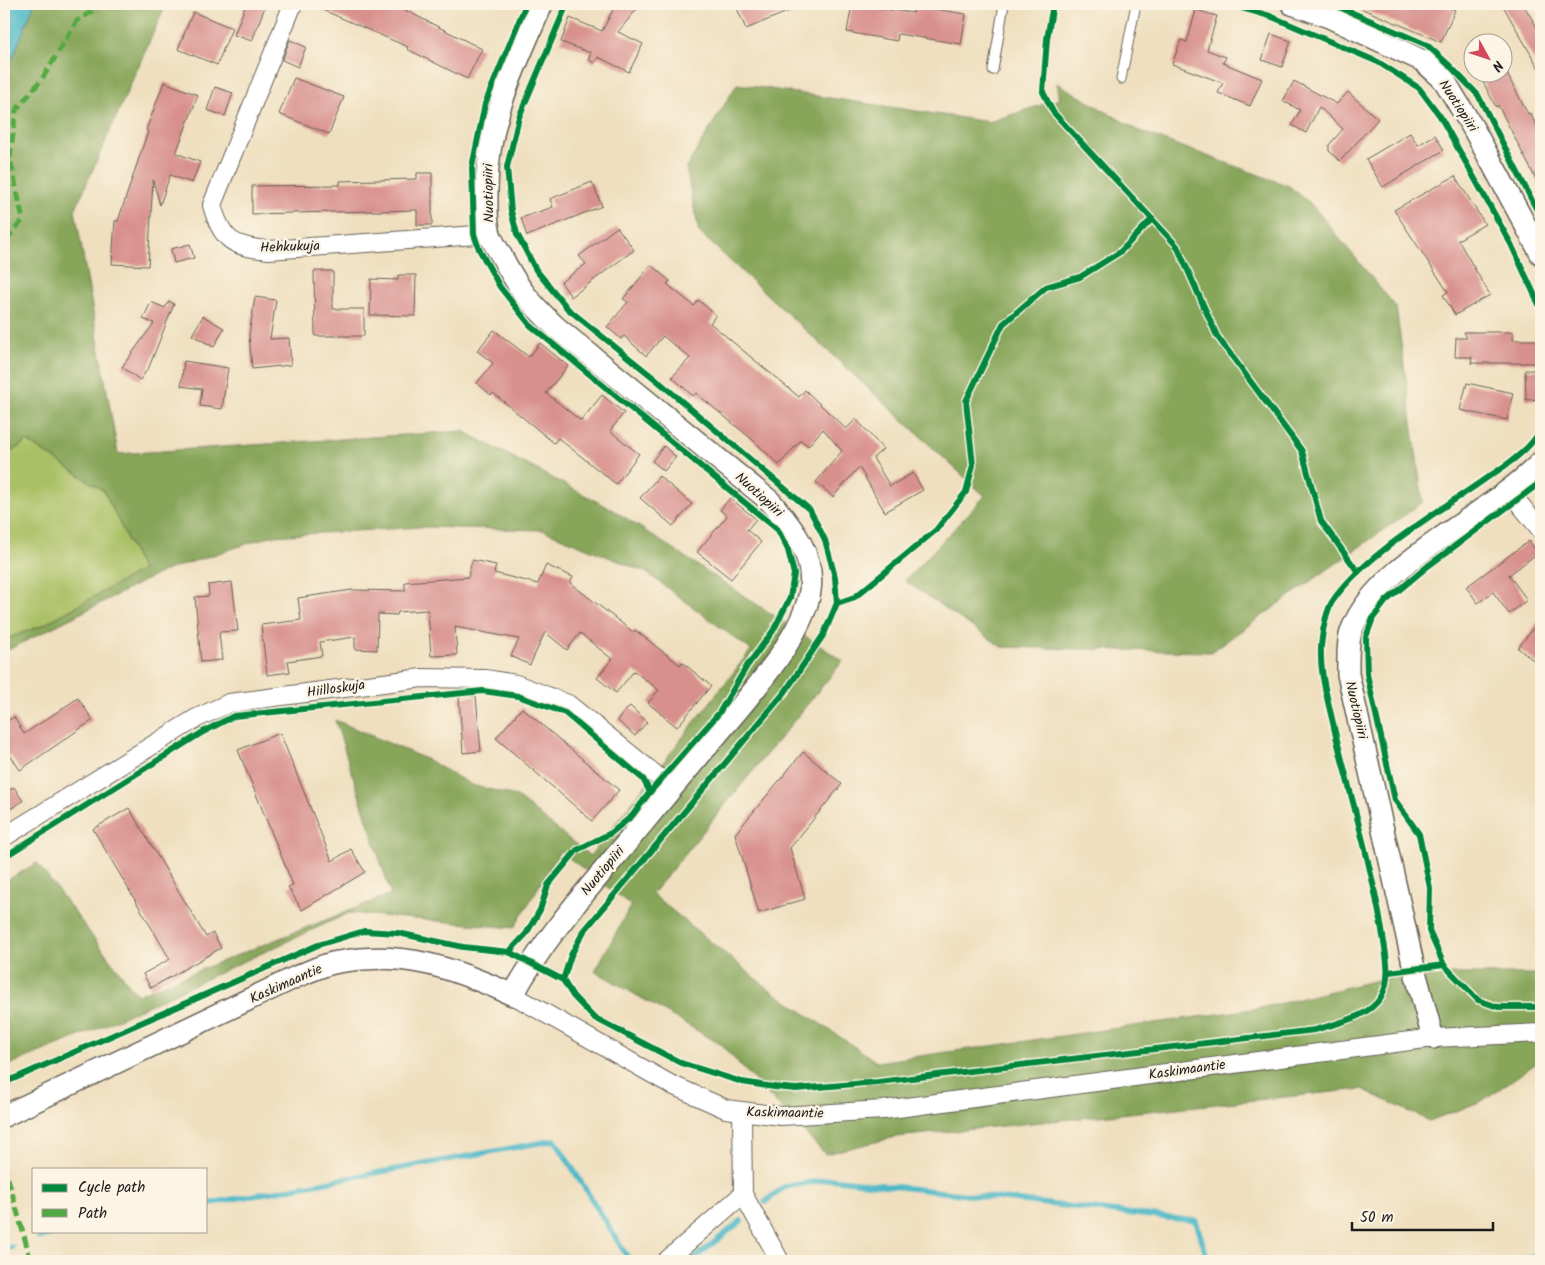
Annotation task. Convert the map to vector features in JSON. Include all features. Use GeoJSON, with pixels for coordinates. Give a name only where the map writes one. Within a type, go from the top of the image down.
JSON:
{"type":"FeatureCollection","features":[{"type":"Feature","properties":{"kind":"street","name":"Hehkukuja"},"geometry":{"type":"LineString","coordinates":[[293,4],[212,205],[218,226],[231,243],[247,248],[269,250],[490,234]]}},
{"type":"Feature","properties":{"kind":"street","name":"Nuotiopiiri"},"geometry":{"type":"LineString","coordinates":[[513,994],[530,962],[748,697],[792,637],[804,615],[810,591],[807,554],[793,528],[770,501],[556,327],[516,285],[490,234],[487,214],[486,166],[492,133],[499,106],[542,4]]}},
{"type":"Feature","properties":{"kind":"street","name":"Nuotiopiiri"},"geometry":{"type":"LineString","coordinates":[[1292,4],[1329,17],[1423,61],[1444,80],[1473,128],[1541,254]]}},
{"type":"Feature","properties":{"kind":"street","name":"Nuotiopiiri"},"geometry":{"type":"LineString","coordinates":[[1433,1038],[1414,968],[1352,694],[1348,674],[1351,630],[1362,608],[1377,588],[1422,553],[1509,491],[1541,462]]}},
{"type":"Feature","properties":{"kind":"street"},"geometry":{"type":"LineString","coordinates":[[1509,491],[1541,530]]}},
{"type":"Feature","properties":{"kind":"street","name":"Hiilloskuja"},"geometry":{"type":"LineString","coordinates":[[4,837],[196,719],[229,704],[422,678],[486,679],[516,684],[568,704],[672,788]]}},
{"type":"Feature","properties":{"kind":"street","name":"Kaskimaantie"},"geometry":{"type":"LineString","coordinates":[[4,1116],[298,976],[336,962],[381,957],[422,961],[464,972],[513,994],[670,1084],[726,1109],[742,1113],[781,1116],[812,1116],[883,1110],[1433,1038],[1541,1034]]}},
{"type":"Feature","properties":{"kind":"street"},"geometry":{"type":"LineString","coordinates":[[742,1113],[743,1194],[780,1261]]}},
{"type":"Feature","properties":{"kind":"street"},"geometry":{"type":"LineString","coordinates":[[666,1261],[743,1194]]}},
{"type":"Feature","properties":{"kind":"lane"},"geometry":{"type":"LineString","coordinates":[[993,70],[1004,4]]}},
{"type":"Feature","properties":{"kind":"lane"},"geometry":{"type":"LineString","coordinates":[[1121,80],[1136,4]]}},
{"type":"Feature","properties":{"kind":"green space"},"geometry":{"type":"Polygon","coordinates":[[[34,4],[166,4],[75,210],[118,454],[463,431],[615,511],[843,661],[652,894],[766,987],[877,1062],[1261,1008],[1402,974],[1541,974],[1541,1060],[1482,1101],[1429,1121],[1362,1089],[896,1137],[825,1154],[720,1044],[595,971],[631,905],[560,851],[514,928],[349,913],[99,1028],[4,1067],[4,882],[37,863],[137,995],[391,894],[335,720],[428,760],[472,785],[516,796],[590,856],[751,650],[647,573],[543,530],[421,527],[271,536],[164,571],[4,652],[4,640],[43,625],[142,570],[104,491],[27,441],[4,457],[4,209],[8,200],[9,190],[8,179],[4,170],[4,80],[34,4]]]}},
{"type":"Feature","properties":{"kind":"green space"},"geometry":{"type":"Polygon","coordinates":[[[1057,83],[1139,131],[1289,186],[1311,204],[1396,307],[1423,502],[1211,652],[1002,647],[905,581],[985,496],[699,232],[686,168],[737,84],[989,122],[1060,99],[1057,83]]]}},
{"type":"Feature","properties":{"kind":"green space"},"geometry":{"type":"Polygon","coordinates":[[[27,441],[104,491],[142,570],[43,625],[4,640],[4,457],[27,441]]]}},
{"type":"Feature","properties":{"kind":"water"},"geometry":{"type":"Polygon","coordinates":[[[4,4],[34,4],[4,80],[4,4]]]}},
{"type":"Feature","properties":{"kind":"water"},"geometry":{"type":"Polygon","coordinates":[[[4,170],[8,179],[9,190],[8,200],[4,209],[4,170]]]}},
{"type":"Feature","properties":{"kind":"building"},"geometry":{"type":"Polygon","coordinates":[[[246,4],[266,4],[252,41],[234,35],[246,4]]]}},
{"type":"Feature","properties":{"kind":"building"},"geometry":{"type":"Polygon","coordinates":[[[309,4],[393,4],[482,49],[467,79],[407,49],[408,47],[309,4]]]}},
{"type":"Feature","properties":{"kind":"building"},"geometry":{"type":"Polygon","coordinates":[[[616,4],[641,4],[618,32],[643,44],[629,72],[598,57],[594,63],[588,59],[591,53],[561,42],[570,18],[602,31],[616,4]]]}},
{"type":"Feature","properties":{"kind":"building"},"geometry":{"type":"Polygon","coordinates":[[[735,4],[806,4],[746,29],[735,4]]]}},
{"type":"Feature","properties":{"kind":"building"},"geometry":{"type":"Polygon","coordinates":[[[852,4],[913,13],[914,6],[966,14],[961,44],[898,34],[897,41],[847,32],[852,4]]]}},
{"type":"Feature","properties":{"kind":"building"},"geometry":{"type":"Polygon","coordinates":[[[1351,4],[1439,4],[1455,10],[1441,42],[1351,4]]]}},
{"type":"Feature","properties":{"kind":"building"},"geometry":{"type":"Polygon","coordinates":[[[1502,4],[1523,4],[1541,34],[1541,72],[1502,4]]]}},
{"type":"Feature","properties":{"kind":"building"},"geometry":{"type":"Polygon","coordinates":[[[1196,10],[1217,16],[1207,50],[1226,57],[1223,63],[1262,79],[1250,106],[1218,93],[1223,83],[1172,64],[1181,40],[1187,42],[1196,10]]]}},
{"type":"Feature","properties":{"kind":"building"},"geometry":{"type":"Polygon","coordinates":[[[193,12],[232,28],[217,65],[178,49],[193,12]]]}},
{"type":"Feature","properties":{"kind":"building"},"geometry":{"type":"Polygon","coordinates":[[[1271,34],[1291,41],[1282,67],[1262,60],[1271,34]]]}},
{"type":"Feature","properties":{"kind":"building"},"geometry":{"type":"Polygon","coordinates":[[[290,40],[306,47],[298,67],[282,60],[290,40]]]}},
{"type":"Feature","properties":{"kind":"building"},"geometry":{"type":"Polygon","coordinates":[[[294,78],[344,97],[329,134],[279,114],[294,78]]]}},
{"type":"Feature","properties":{"kind":"building"},"geometry":{"type":"Polygon","coordinates":[[[1294,81],[1337,104],[1348,92],[1378,119],[1340,161],[1329,151],[1329,145],[1343,129],[1319,107],[1306,133],[1292,125],[1300,110],[1283,101],[1294,81]]]}},
{"type":"Feature","properties":{"kind":"building"},"geometry":{"type":"Polygon","coordinates":[[[164,82],[198,95],[176,153],[200,162],[192,183],[170,175],[160,205],[153,180],[148,266],[112,264],[115,221],[118,221],[148,131],[146,130],[164,82]]]}},
{"type":"Feature","properties":{"kind":"building"},"geometry":{"type":"Polygon","coordinates":[[[1483,82],[1511,82],[1541,135],[1541,189],[1498,105],[1496,107],[1483,82]]]}},
{"type":"Feature","properties":{"kind":"building"},"geometry":{"type":"Polygon","coordinates":[[[215,87],[233,93],[225,116],[207,110],[215,87]]]}},
{"type":"Feature","properties":{"kind":"building"},"geometry":{"type":"Polygon","coordinates":[[[1410,133],[1418,145],[1435,135],[1444,150],[1383,187],[1366,159],[1410,133]]]}},
{"type":"Feature","properties":{"kind":"building"},"geometry":{"type":"Polygon","coordinates":[[[417,173],[432,173],[432,225],[417,225],[417,210],[252,214],[252,186],[340,185],[340,181],[417,179],[417,173]]]}},
{"type":"Feature","properties":{"kind":"building"},"geometry":{"type":"Polygon","coordinates":[[[1455,176],[1485,224],[1458,240],[1490,295],[1455,315],[1443,295],[1448,292],[1394,210],[1455,176]]]}},
{"type":"Feature","properties":{"kind":"building"},"geometry":{"type":"Polygon","coordinates":[[[592,182],[602,206],[527,236],[521,218],[553,207],[550,199],[592,182]]]}},
{"type":"Feature","properties":{"kind":"building"},"geometry":{"type":"Polygon","coordinates":[[[617,227],[634,250],[571,297],[561,282],[586,264],[579,256],[617,227]]]}},
{"type":"Feature","properties":{"kind":"building"},"geometry":{"type":"Polygon","coordinates":[[[190,244],[194,258],[174,263],[171,249],[190,244]]]}},
{"type":"Feature","properties":{"kind":"building"},"geometry":{"type":"Polygon","coordinates":[[[651,265],[670,281],[667,284],[694,306],[698,300],[716,315],[710,323],[799,397],[805,390],[846,429],[856,419],[883,449],[873,458],[890,486],[913,473],[923,490],[885,512],[859,467],[833,497],[816,482],[842,451],[823,429],[808,446],[801,440],[779,465],[754,441],[696,393],[693,396],[672,377],[690,358],[663,336],[646,356],[624,336],[621,339],[607,327],[628,302],[623,299],[651,265]]]}},
{"type":"Feature","properties":{"kind":"building"},"geometry":{"type":"Polygon","coordinates":[[[314,271],[333,271],[333,309],[364,309],[364,336],[315,336],[314,271]]]}},
{"type":"Feature","properties":{"kind":"building"},"geometry":{"type":"Polygon","coordinates":[[[398,275],[416,275],[415,316],[370,315],[371,279],[398,280],[398,275]]]}},
{"type":"Feature","properties":{"kind":"building"},"geometry":{"type":"Polygon","coordinates":[[[255,297],[276,300],[270,339],[289,338],[291,365],[252,369],[249,335],[255,297]]]}},
{"type":"Feature","properties":{"kind":"building"},"geometry":{"type":"Polygon","coordinates":[[[169,301],[174,304],[149,367],[140,380],[122,367],[154,323],[143,319],[151,302],[165,308],[169,301]]]}},
{"type":"Feature","properties":{"kind":"building"},"geometry":{"type":"Polygon","coordinates":[[[203,316],[224,328],[214,347],[192,335],[203,316]]]}},
{"type":"Feature","properties":{"kind":"building"},"geometry":{"type":"Polygon","coordinates":[[[494,330],[529,357],[540,343],[568,366],[546,393],[581,421],[602,395],[624,413],[610,431],[639,454],[616,484],[558,438],[554,443],[493,393],[491,395],[477,383],[493,363],[477,351],[494,330]]]}},
{"type":"Feature","properties":{"kind":"building"},"geometry":{"type":"Polygon","coordinates":[[[1464,332],[1513,332],[1513,340],[1537,340],[1537,363],[1471,363],[1472,357],[1455,357],[1456,338],[1467,338],[1464,332]]]}},
{"type":"Feature","properties":{"kind":"building"},"geometry":{"type":"Polygon","coordinates":[[[184,361],[228,368],[222,409],[200,406],[202,389],[181,386],[184,361]]]}},
{"type":"Feature","properties":{"kind":"building"},"geometry":{"type":"Polygon","coordinates":[[[1525,370],[1541,370],[1541,399],[1526,400],[1525,370]]]}},
{"type":"Feature","properties":{"kind":"building"},"geometry":{"type":"Polygon","coordinates":[[[1467,383],[1513,393],[1507,420],[1460,410],[1467,383]]]}},
{"type":"Feature","properties":{"kind":"building"},"geometry":{"type":"Polygon","coordinates":[[[664,446],[676,457],[664,471],[652,461],[664,446]]]}},
{"type":"Feature","properties":{"kind":"building"},"geometry":{"type":"Polygon","coordinates":[[[659,476],[692,504],[673,526],[640,498],[659,476]]]}},
{"type":"Feature","properties":{"kind":"building"},"geometry":{"type":"Polygon","coordinates":[[[730,498],[756,519],[747,530],[761,542],[731,579],[697,552],[727,516],[720,510],[730,498]]]}},
{"type":"Feature","properties":{"kind":"building"},"geometry":{"type":"Polygon","coordinates":[[[1529,541],[1538,553],[1509,575],[1527,600],[1509,614],[1493,592],[1478,603],[1466,587],[1529,541]]]}},
{"type":"Feature","properties":{"kind":"building"},"geometry":{"type":"Polygon","coordinates":[[[472,560],[496,565],[494,573],[538,584],[546,565],[573,577],[570,583],[633,632],[635,630],[680,665],[682,662],[711,686],[677,727],[648,703],[659,690],[634,671],[616,693],[597,678],[612,659],[580,633],[567,650],[545,632],[530,665],[511,656],[519,639],[455,627],[457,655],[431,656],[428,610],[398,612],[397,615],[378,614],[377,650],[355,649],[355,637],[320,642],[322,656],[288,661],[290,672],[267,675],[261,625],[301,620],[298,598],[352,590],[405,591],[405,582],[468,577],[472,560]]]}},
{"type":"Feature","properties":{"kind":"building"},"geometry":{"type":"Polygon","coordinates":[[[232,582],[238,631],[219,632],[222,660],[201,662],[195,597],[209,596],[208,585],[232,582]]]}},
{"type":"Feature","properties":{"kind":"building"},"geometry":{"type":"Polygon","coordinates":[[[1541,618],[1541,666],[1518,648],[1541,618]]]}},
{"type":"Feature","properties":{"kind":"building"},"geometry":{"type":"Polygon","coordinates":[[[476,696],[481,751],[463,753],[459,697],[476,696]]]}},
{"type":"Feature","properties":{"kind":"building"},"geometry":{"type":"Polygon","coordinates":[[[78,698],[93,720],[20,770],[10,755],[4,759],[4,723],[14,717],[24,734],[78,698]]]}},
{"type":"Feature","properties":{"kind":"building"},"geometry":{"type":"Polygon","coordinates":[[[630,706],[647,722],[635,736],[617,720],[630,706]]]}},
{"type":"Feature","properties":{"kind":"building"},"geometry":{"type":"Polygon","coordinates":[[[522,708],[619,790],[592,821],[496,738],[522,708]]]}},
{"type":"Feature","properties":{"kind":"building"},"geometry":{"type":"Polygon","coordinates":[[[280,733],[332,861],[351,849],[365,872],[302,910],[288,887],[293,885],[238,750],[280,733]]]}},
{"type":"Feature","properties":{"kind":"building"},"geometry":{"type":"Polygon","coordinates":[[[803,752],[842,784],[790,848],[805,899],[759,913],[735,834],[803,752]]]}},
{"type":"Feature","properties":{"kind":"building"},"geometry":{"type":"Polygon","coordinates":[[[14,787],[23,801],[4,813],[4,794],[14,787]]]}},
{"type":"Feature","properties":{"kind":"building"},"geometry":{"type":"Polygon","coordinates":[[[129,808],[206,937],[213,933],[221,948],[151,988],[143,974],[170,959],[93,829],[129,808]]]}},
{"type":"Feature","properties":{"kind":"waterway"},"geometry":{"type":"LineString","coordinates":[[208,1204],[555,1140],[630,1261]]}},
{"type":"Feature","properties":{"kind":"waterway"},"geometry":{"type":"LineString","coordinates":[[765,1202],[784,1187],[830,1179],[1196,1221],[1208,1261]]}},
{"type":"Feature","properties":{"kind":"waterway"},"geometry":{"type":"LineString","coordinates":[[691,1261],[741,1221]]}},
{"type":"Feature","properties":{"kind":"waterway"},"geometry":{"type":"LineString","coordinates":[[39,1238],[58,1232]]}},
{"type":"Feature","properties":{"kind":"waterway"},"geometry":{"type":"LineString","coordinates":[[4,1250],[12,1247]]}},
{"type":"Feature","properties":{"kind":"waterway"},"geometry":{"type":"LineString","coordinates":[[1519,1261],[1541,1255]]}},
{"type":"Feature","properties":{"kind":"marked path"},"geometry":{"type":"LineString","coordinates":[[4,238],[10,235],[23,220],[10,158],[16,110],[42,79],[77,21],[104,4]]}},
{"type":"Feature","properties":{"kind":"marked path"},"geometry":{"type":"LineString","coordinates":[[4,1164],[31,1261]]}},
{"type":"Feature","properties":{"kind":"cycle path"},"geometry":{"type":"LineString","coordinates":[[509,952],[526,934],[540,910],[548,885],[577,850],[611,833],[632,816],[650,792],[719,713],[747,666],[773,631],[790,598],[794,574],[788,550],[778,530],[530,325],[500,287],[479,249],[474,234],[472,167],[485,104],[526,4]]}},
{"type":"Feature","properties":{"kind":"cycle path"},"geometry":{"type":"LineString","coordinates":[[563,980],[571,955],[584,931],[785,692],[824,634],[837,603],[835,577],[825,540],[810,510],[659,382],[568,309],[536,270],[517,234],[511,211],[507,167],[519,117],[567,4]]}},
{"type":"Feature","properties":{"kind":"cycle path"},"geometry":{"type":"LineString","coordinates":[[1053,4],[1047,39],[1043,92],[1053,112],[1177,246],[1217,336],[1302,451],[1321,521],[1358,572]]}},
{"type":"Feature","properties":{"kind":"cycle path"},"geometry":{"type":"LineString","coordinates":[[1228,4],[1270,16],[1378,62],[1419,88],[1440,116],[1511,244],[1541,309]]}},
{"type":"Feature","properties":{"kind":"cycle path"},"geometry":{"type":"LineString","coordinates":[[1332,4],[1427,45],[1451,67],[1478,95],[1541,218]]}},
{"type":"Feature","properties":{"kind":"cycle path"},"geometry":{"type":"LineString","coordinates":[[837,603],[855,597],[936,530],[966,492],[973,465],[966,401],[1003,324],[1046,287],[1080,277],[1120,252],[1152,219]]}},
{"type":"Feature","properties":{"kind":"cycle path"},"geometry":{"type":"LineString","coordinates":[[4,1083],[318,945],[364,931],[398,933],[463,947],[509,952],[563,980],[573,996],[593,1017],[681,1063],[742,1082],[796,1089],[878,1082],[1315,1030],[1351,1019],[1368,1010],[1381,997],[1387,981],[1387,964],[1372,880],[1324,685],[1321,649],[1327,614],[1332,602],[1345,585],[1363,568],[1404,534],[1510,462],[1525,450],[1541,429]]}},
{"type":"Feature","properties":{"kind":"cycle path"},"geometry":{"type":"LineString","coordinates":[[1444,965],[1429,931],[1430,888],[1419,834],[1395,800],[1367,674],[1366,637],[1373,618],[1386,601],[1428,566],[1541,482]]}},
{"type":"Feature","properties":{"kind":"cycle path"},"geometry":{"type":"LineString","coordinates":[[4,857],[203,732],[234,716],[483,691],[518,696],[565,713],[643,779],[650,792]]}},
{"type":"Feature","properties":{"kind":"cycle path"},"geometry":{"type":"LineString","coordinates":[[1389,972],[1444,965],[1478,1000],[1498,1007],[1541,1007]]}}]}
